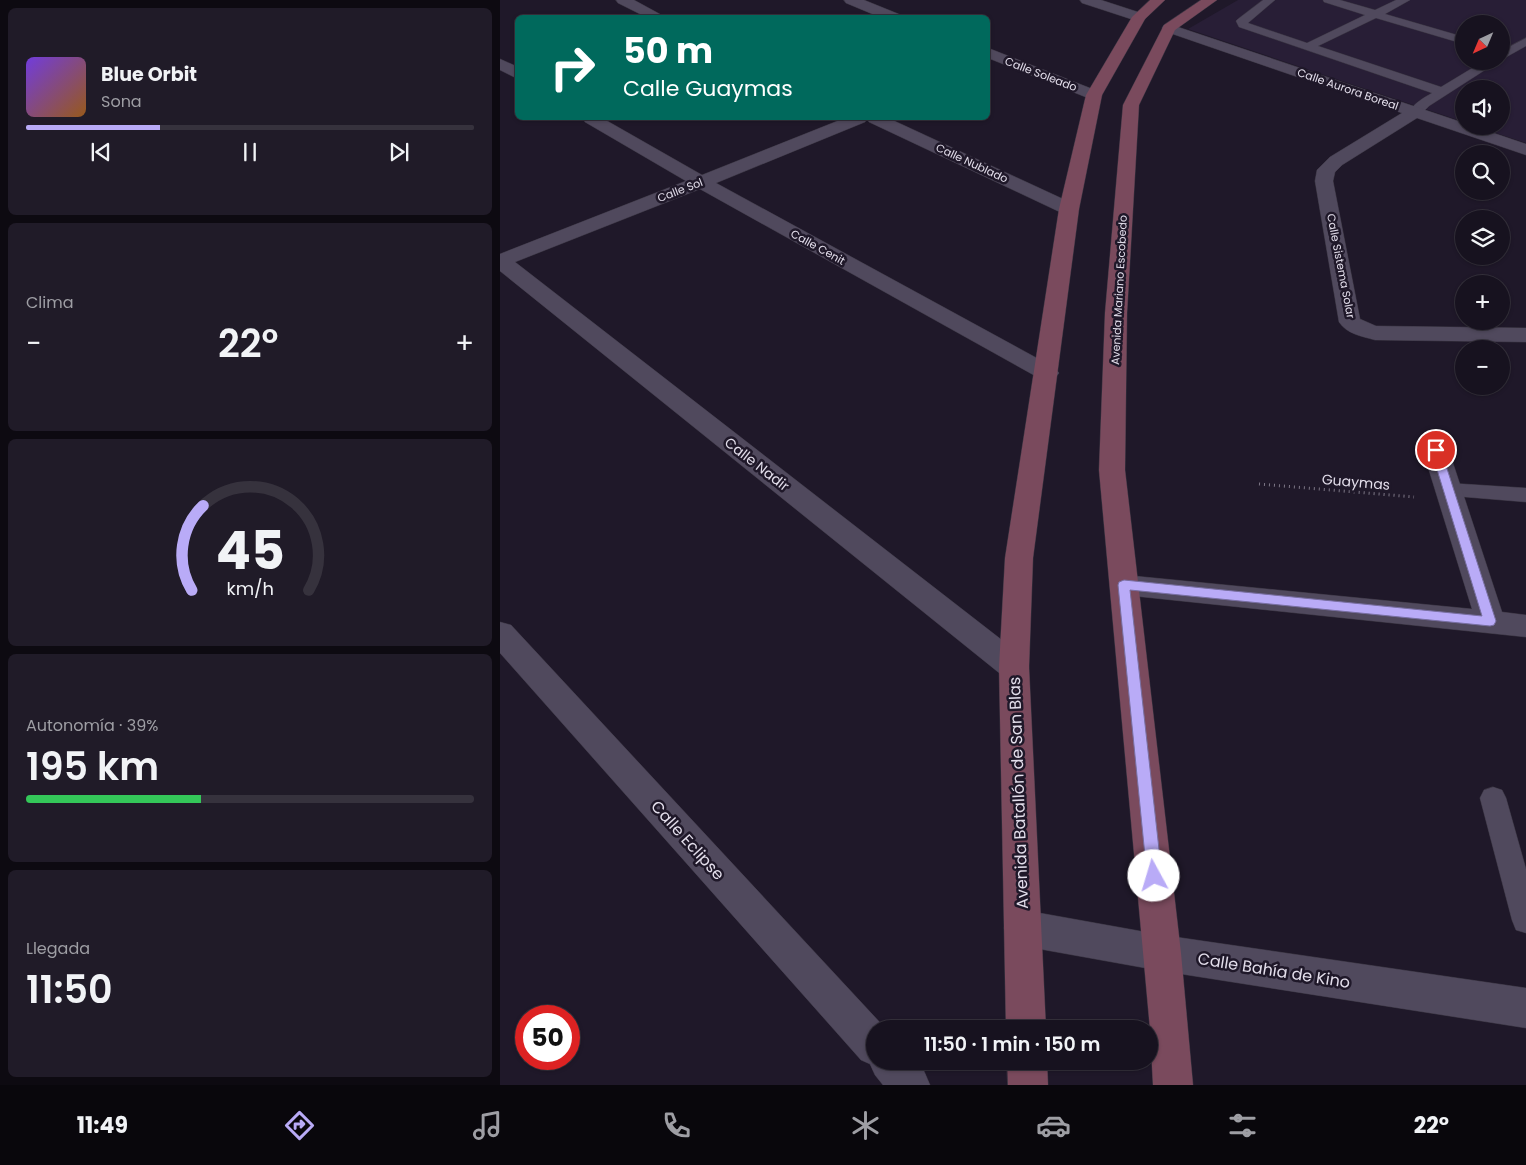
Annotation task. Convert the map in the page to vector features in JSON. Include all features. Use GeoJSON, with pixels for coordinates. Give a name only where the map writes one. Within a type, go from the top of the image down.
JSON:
{"type":"FeatureCollection","features":[{"type":"Feature","properties":{"kind":"main road"},"geometry":{"type":"LineString","coordinates":[[1047,373],[1070,209],[1094,95],[1139,17],[1158,0]]}},
{"type":"Feature","properties":{"kind":"main road","name":"Avenida Mariano Escobedo"},"geometry":{"type":"LineString","coordinates":[[1125,597],[1112,470],[1116,313],[1131,105],[1169,28],[1210,0]]}},
{"type":"Feature","properties":{"kind":"main road","name":"Avenida Batallón de San Blas"},"geometry":{"type":"LineString","coordinates":[[1026,1020],[1014,667],[1019,558],[1047,373]]}},
{"type":"Feature","properties":{"kind":"main road"},"geometry":{"type":"LineString","coordinates":[[1125,597],[1174,1085]]}},
{"type":"Feature","properties":{"kind":"main road"},"geometry":{"type":"LineString","coordinates":[[1028,1070],[1028,1085]]}},
{"type":"Feature","properties":{"kind":"street"},"geometry":{"type":"LineString","coordinates":[[623,0],[654,15]]}},
{"type":"Feature","properties":{"kind":"street"},"geometry":{"type":"LineString","coordinates":[[851,0],[888,15]]}},
{"type":"Feature","properties":{"kind":"street"},"geometry":{"type":"LineString","coordinates":[[1087,0],[1139,17]]}},
{"type":"Feature","properties":{"kind":"street","name":"Calle Aurora Boreal"},"geometry":{"type":"LineString","coordinates":[[1169,28],[1526,150]]}},
{"type":"Feature","properties":{"kind":"street","name":"Calle Soleado"},"geometry":{"type":"LineString","coordinates":[[990,54],[1094,95]]}},
{"type":"Feature","properties":{"kind":"street"},"geometry":{"type":"LineString","coordinates":[[500,64],[515,72]]}},
{"type":"Feature","properties":{"kind":"street","name":"Calle Sistema Solar"},"geometry":{"type":"LineString","coordinates":[[1415,112],[1336,161],[1326,170],[1324,181],[1350,322],[1360,329],[1375,333],[1526,335]]}},
{"type":"Feature","properties":{"kind":"street","name":"Calle Cenit"},"geometry":{"type":"LineString","coordinates":[[594,120],[701,182],[1047,373]]}},
{"type":"Feature","properties":{"kind":"street","name":"Calle Sol"},"geometry":{"type":"LineString","coordinates":[[500,261],[854,120]]}},
{"type":"Feature","properties":{"kind":"street","name":"Calle Nublado"},"geometry":{"type":"LineString","coordinates":[[879,120],[1070,209]]}},
{"type":"Feature","properties":{"kind":"street","name":"Calle Nadir"},"geometry":{"type":"LineString","coordinates":[[500,261],[1014,667]]}},
{"type":"Feature","properties":{"kind":"street"},"geometry":{"type":"LineString","coordinates":[[1436,450],[1490,621]]}},
{"type":"Feature","properties":{"kind":"street"},"geometry":{"type":"LineString","coordinates":[[1125,597],[1490,621],[1526,626]]}},
{"type":"Feature","properties":{"kind":"street","name":"Calle Eclipse"},"geometry":{"type":"LineString","coordinates":[[500,633],[866,1036]]}},
{"type":"Feature","properties":{"kind":"street","name":"Calle Bahía de Kino"},"geometry":{"type":"LineString","coordinates":[[1023,928],[1162,953],[1526,1008]]}},
{"type":"Feature","properties":{"kind":"street"},"geometry":{"type":"LineString","coordinates":[[897,1070],[910,1085]]}},
{"type":"Feature","properties":{"kind":"lane"},"geometry":{"type":"LineString","coordinates":[[1270,0],[1242,21],[1243,25],[1442,92]]}},
{"type":"Feature","properties":{"kind":"lane"},"geometry":{"type":"LineString","coordinates":[[1328,0],[1455,38]]}},
{"type":"Feature","properties":{"kind":"lane"},"geometry":{"type":"LineString","coordinates":[[1308,47],[1406,0]]}},
{"type":"Feature","properties":{"kind":"lane"},"geometry":{"type":"LineString","coordinates":[[1510,50],[1526,42]]}},
{"type":"Feature","properties":{"kind":"lane"},"geometry":{"type":"LineString","coordinates":[[1415,112],[1424,103],[1478,70]]}},
{"type":"Feature","properties":{"kind":"lane"},"geometry":{"type":"LineString","coordinates":[[1450,496],[1526,495]]}},
{"type":"Feature","properties":{"kind":"lane"},"geometry":{"type":"LineString","coordinates":[[1492,798],[1526,920]]}},
{"type":"Feature","properties":{"kind":"path","name":"Guaymas"},"geometry":{"type":"LineString","coordinates":[[1259,484],[1450,496]]}},
{"type":"Feature","properties":{"kind":"shaded area"},"geometry":{"type":"Polygon","coordinates":[[[1238,0],[1526,0],[1526,143],[1502,135],[1510,135],[1510,80],[1455,80],[1455,119],[1188,29],[1238,0]]]}},
{"type":"Feature","properties":{"kind":"route"},"geometry":{"type":"LineString","coordinates":[[1154,876],[1124,585],[1490,621],[1436,450]]}}]}
